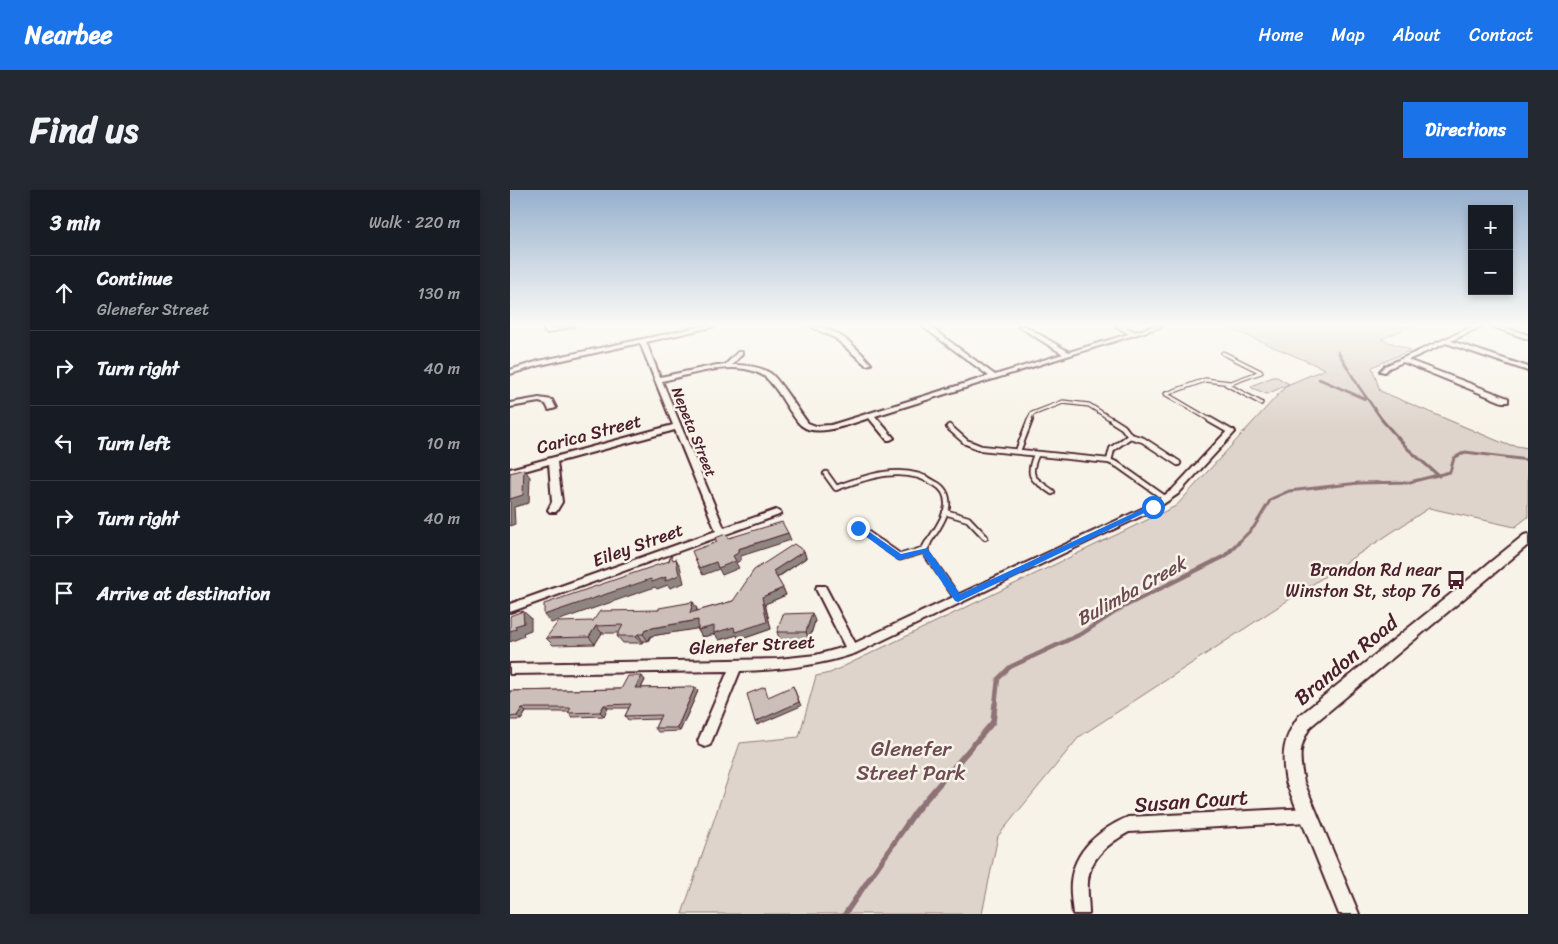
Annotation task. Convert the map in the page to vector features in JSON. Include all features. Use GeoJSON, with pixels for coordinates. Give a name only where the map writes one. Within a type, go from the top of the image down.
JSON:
{"type":"FeatureCollection","features":[{"type":"Feature","properties":{"kind":"street"},"geometry":{"type":"LineString","coordinates":[[510,372],[554,360]]}},
{"type":"Feature","properties":{"kind":"street","name":"Nepeta Street"},"geometry":{"type":"LineString","coordinates":[[650,360],[721,532]]}},
{"type":"Feature","properties":{"kind":"street"},"geometry":{"type":"LineString","coordinates":[[728,366],[734,360]]}},
{"type":"Feature","properties":{"kind":"street"},"geometry":{"type":"LineString","coordinates":[[864,360],[868,364]]}},
{"type":"Feature","properties":{"kind":"street"},"geometry":{"type":"LineString","coordinates":[[971,360],[994,377]]}},
{"type":"Feature","properties":{"kind":"street"},"geometry":{"type":"LineString","coordinates":[[658,380],[699,370],[728,366],[758,370],[770,376],[805,425],[816,428],[832,427],[1049,360]]}},
{"type":"Feature","properties":{"kind":"street"},"geometry":{"type":"LineString","coordinates":[[1382,372],[1387,366],[1403,360],[1506,400]]}},
{"type":"Feature","properties":{"kind":"street"},"geometry":{"type":"LineString","coordinates":[[1501,360],[1528,369]]}},
{"type":"Feature","properties":{"kind":"street"},"geometry":{"type":"LineString","coordinates":[[510,405],[539,400],[549,402],[552,408]]}},
{"type":"Feature","properties":{"kind":"street"},"geometry":{"type":"LineString","coordinates":[[870,415],[890,438]]}},
{"type":"Feature","properties":{"kind":"street","name":"Carica Street"},"geometry":{"type":"LineString","coordinates":[[510,472],[676,427]]}},
{"type":"Feature","properties":{"kind":"street","name":"Glenefer Street"},"geometry":{"type":"LineString","coordinates":[[510,669],[736,665],[810,662],[830,659],[1166,499],[1231,432]]}},
{"type":"Feature","properties":{"kind":"street"},"geometry":{"type":"LineString","coordinates":[[553,460],[557,502],[553,510]]}},
{"type":"Feature","properties":{"kind":"street","name":"Eiley Street"},"geometry":{"type":"LineString","coordinates":[[510,608],[776,513]]}},
{"type":"Feature","properties":{"kind":"street","name":"Brandon Road"},"geometry":{"type":"LineString","coordinates":[[1349,914],[1295,782],[1291,756],[1295,736],[1305,721],[1528,538]]}},
{"type":"Feature","properties":{"kind":"street"},"geometry":{"type":"LineString","coordinates":[[821,589],[852,650]]}},
{"type":"Feature","properties":{"kind":"street"},"geometry":{"type":"LineString","coordinates":[[705,741],[736,665]]}},
{"type":"Feature","properties":{"kind":"street","name":"Susan Court"},"geometry":{"type":"LineString","coordinates":[[1081,914],[1080,878],[1090,852],[1107,835],[1128,825],[1308,815]]}},
{"type":"Feature","properties":{"kind":"lane"},"geometry":{"type":"LineString","coordinates":[[1231,432],[1166,394],[1205,380],[1231,383],[1261,372],[1237,360]]}},
{"type":"Feature","properties":{"kind":"lane"},"geometry":{"type":"LineString","coordinates":[[1222,382],[1261,403]]}},
{"type":"Feature","properties":{"kind":"lane"},"geometry":{"type":"LineString","coordinates":[[1018,451],[1032,414],[1063,402],[1089,405],[1123,427],[1130,436],[1143,440],[1178,464]]}},
{"type":"Feature","properties":{"kind":"lane"},"geometry":{"type":"LineString","coordinates":[[949,427],[966,442],[981,448],[1109,461],[1118,464],[1166,499]]}},
{"type":"Feature","properties":{"kind":"lane"},"geometry":{"type":"LineString","coordinates":[[1109,461],[1112,449],[1130,436]]}},
{"type":"Feature","properties":{"kind":"lane"},"geometry":{"type":"LineString","coordinates":[[1036,455],[1030,469],[1033,479],[1052,492]]}},
{"type":"Feature","properties":{"kind":"lane"},"geometry":{"type":"LineString","coordinates":[[826,474],[836,488],[870,476],[889,473],[925,477],[940,486],[947,498],[945,512],[924,550],[900,557],[858,528]]}},
{"type":"Feature","properties":{"kind":"lane"},"geometry":{"type":"LineString","coordinates":[[945,512],[968,519],[985,537]]}},
{"type":"Feature","properties":{"kind":"lane"},"geometry":{"type":"LineString","coordinates":[[924,550],[958,599]]}},
{"type":"Feature","properties":{"kind":"green space","name":"Glenefer Street Park"},"geometry":{"type":"Polygon","coordinates":[[[1304,360],[1389,360],[1372,367],[1380,391],[1505,444],[1528,448],[1528,517],[1515,527],[1429,508],[1079,737],[998,836],[982,914],[682,914],[740,743],[799,737],[816,676],[830,673],[1176,506],[1287,385],[1325,369],[1304,360]]]}},
{"type":"Feature","properties":{"kind":"green space"},"geometry":{"type":"Polygon","coordinates":[[[1277,377],[1289,384],[1267,394],[1251,386],[1277,377]]]}},
{"type":"Feature","properties":{"kind":"building"},"geometry":{"type":"Polygon","coordinates":[[[524,469],[523,495],[510,499],[510,473],[524,469]]]}},
{"type":"Feature","properties":{"kind":"building"},"geometry":{"type":"Polygon","coordinates":[[[782,522],[788,533],[738,549],[738,553],[733,556],[736,561],[718,568],[716,562],[699,568],[692,551],[717,542],[715,538],[726,534],[729,538],[782,522]]]}},
{"type":"Feature","properties":{"kind":"building"},"geometry":{"type":"Polygon","coordinates":[[[794,544],[804,551],[773,571],[783,588],[762,597],[767,622],[735,632],[734,627],[714,633],[714,626],[698,630],[698,620],[646,629],[643,634],[636,636],[617,636],[623,625],[596,626],[589,637],[546,638],[558,622],[593,621],[600,611],[659,610],[659,608],[693,602],[690,613],[733,601],[754,570],[794,544]]]}},
{"type":"Feature","properties":{"kind":"building"},"geometry":{"type":"Polygon","coordinates":[[[671,555],[673,560],[676,559],[679,575],[665,581],[666,577],[652,582],[651,579],[544,615],[544,604],[669,561],[671,555]]]}},
{"type":"Feature","properties":{"kind":"building"},"geometry":{"type":"Polygon","coordinates":[[[523,611],[524,623],[515,626],[516,629],[510,631],[510,616],[523,611]]]}},
{"type":"Feature","properties":{"kind":"building"},"geometry":{"type":"Polygon","coordinates":[[[812,613],[806,632],[777,632],[783,614],[812,613]]]}},
{"type":"Feature","properties":{"kind":"building"},"geometry":{"type":"Polygon","coordinates":[[[628,676],[642,676],[635,688],[695,687],[677,728],[655,728],[661,715],[625,716],[631,704],[604,705],[600,712],[568,713],[571,708],[522,708],[517,716],[510,717],[510,691],[621,689],[628,676]]]}},
{"type":"Feature","properties":{"kind":"building"},"geometry":{"type":"Polygon","coordinates":[[[793,686],[799,702],[755,722],[747,694],[765,687],[768,697],[793,686]]]}},
{"type":"Feature","properties":{"kind":"waterway"},"geometry":{"type":"LineString","coordinates":[[1343,360],[1383,421]]}},
{"type":"Feature","properties":{"kind":"waterway"},"geometry":{"type":"LineString","coordinates":[[1319,379],[1365,399]]}},
{"type":"Feature","properties":{"kind":"waterway"},"geometry":{"type":"LineString","coordinates":[[1382,420],[1408,449],[1438,475]]}},
{"type":"Feature","properties":{"kind":"waterway","name":"Bulimba Creek"},"geometry":{"type":"LineString","coordinates":[[1438,475],[1450,472],[1454,458],[1465,452],[1528,460]]}},
{"type":"Feature","properties":{"kind":"waterway","name":"Bulimba Creek"},"geometry":{"type":"LineString","coordinates":[[995,705],[998,679],[1010,667],[1081,634],[1121,608],[1225,556],[1254,527],[1271,499],[1289,491],[1359,483],[1410,482],[1438,475]]}},
{"type":"Feature","properties":{"kind":"waterway","name":"Bulimba Creek"},"geometry":{"type":"LineString","coordinates":[[845,914],[916,811],[993,722],[995,704]]}},
{"type":"Feature","properties":{"kind":"place","name":"Brandon Rd near Winston St, stop 76"},"geometry":{"type":"Point","coordinates":[1456,580]}},
{"type":"Feature","properties":{"kind":"route"},"geometry":{"type":"LineString","coordinates":[[858,528],[900,557],[924,550],[958,599],[1153,507]]}}]}
